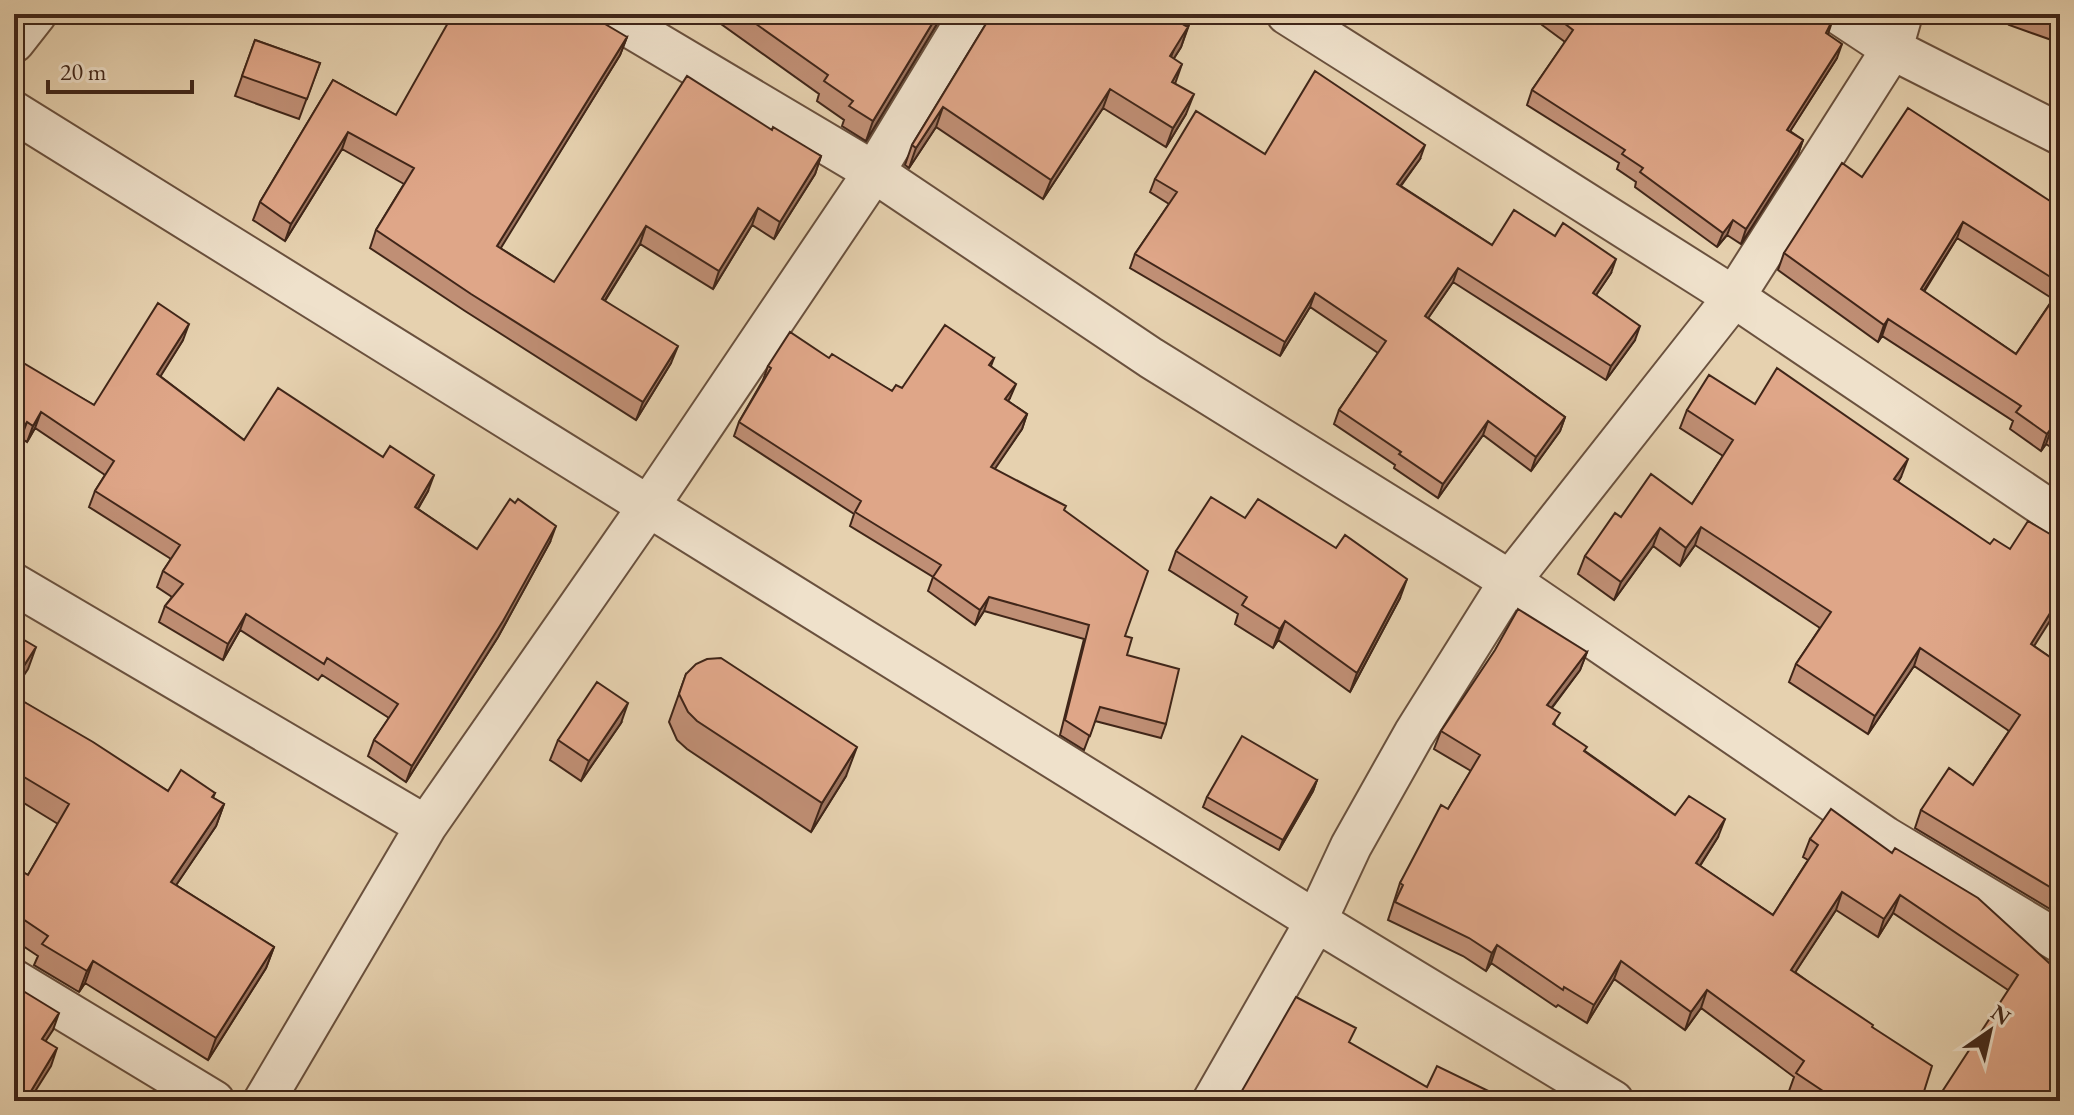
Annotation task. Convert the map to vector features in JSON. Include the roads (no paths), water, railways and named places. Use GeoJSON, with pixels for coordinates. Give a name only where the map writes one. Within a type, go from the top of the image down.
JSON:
{"type":"FeatureCollection","features":[{"type":"Feature","properties":{"kind":"street"},"geometry":{"type":"LineString","coordinates":[[14,42],[36,14]]}},
{"type":"Feature","properties":{"kind":"street"},"geometry":{"type":"LineString","coordinates":[[608,14],[874,172],[1151,358],[1510,581],[1885,837],[2060,942]]}},
{"type":"Feature","properties":{"kind":"street"},"geometry":{"type":"LineString","coordinates":[[264,1101],[426,826],[648,507],[874,172],[970,14]]}},
{"type":"Feature","properties":{"kind":"street"},"geometry":{"type":"LineString","coordinates":[[1287,14],[1734,297],[2060,517]]}},
{"type":"Feature","properties":{"kind":"street"},"geometry":{"type":"LineString","coordinates":[[1839,14],[1897,31],[2060,134]]}},
{"type":"Feature","properties":{"kind":"street"},"geometry":{"type":"LineString","coordinates":[[1213,1101],[1316,921],[1351,846],[1414,734],[1510,581],[1734,297],[1897,31]]}},
{"type":"Feature","properties":{"kind":"street"},"geometry":{"type":"LineString","coordinates":[[14,112],[1316,921],[1613,1101]]}},
{"type":"Feature","properties":{"kind":"street"},"geometry":{"type":"LineString","coordinates":[[14,584],[426,826]]}},
{"type":"Feature","properties":{"kind":"street"},"geometry":{"type":"LineString","coordinates":[[14,980],[214,1101]]}}]}
